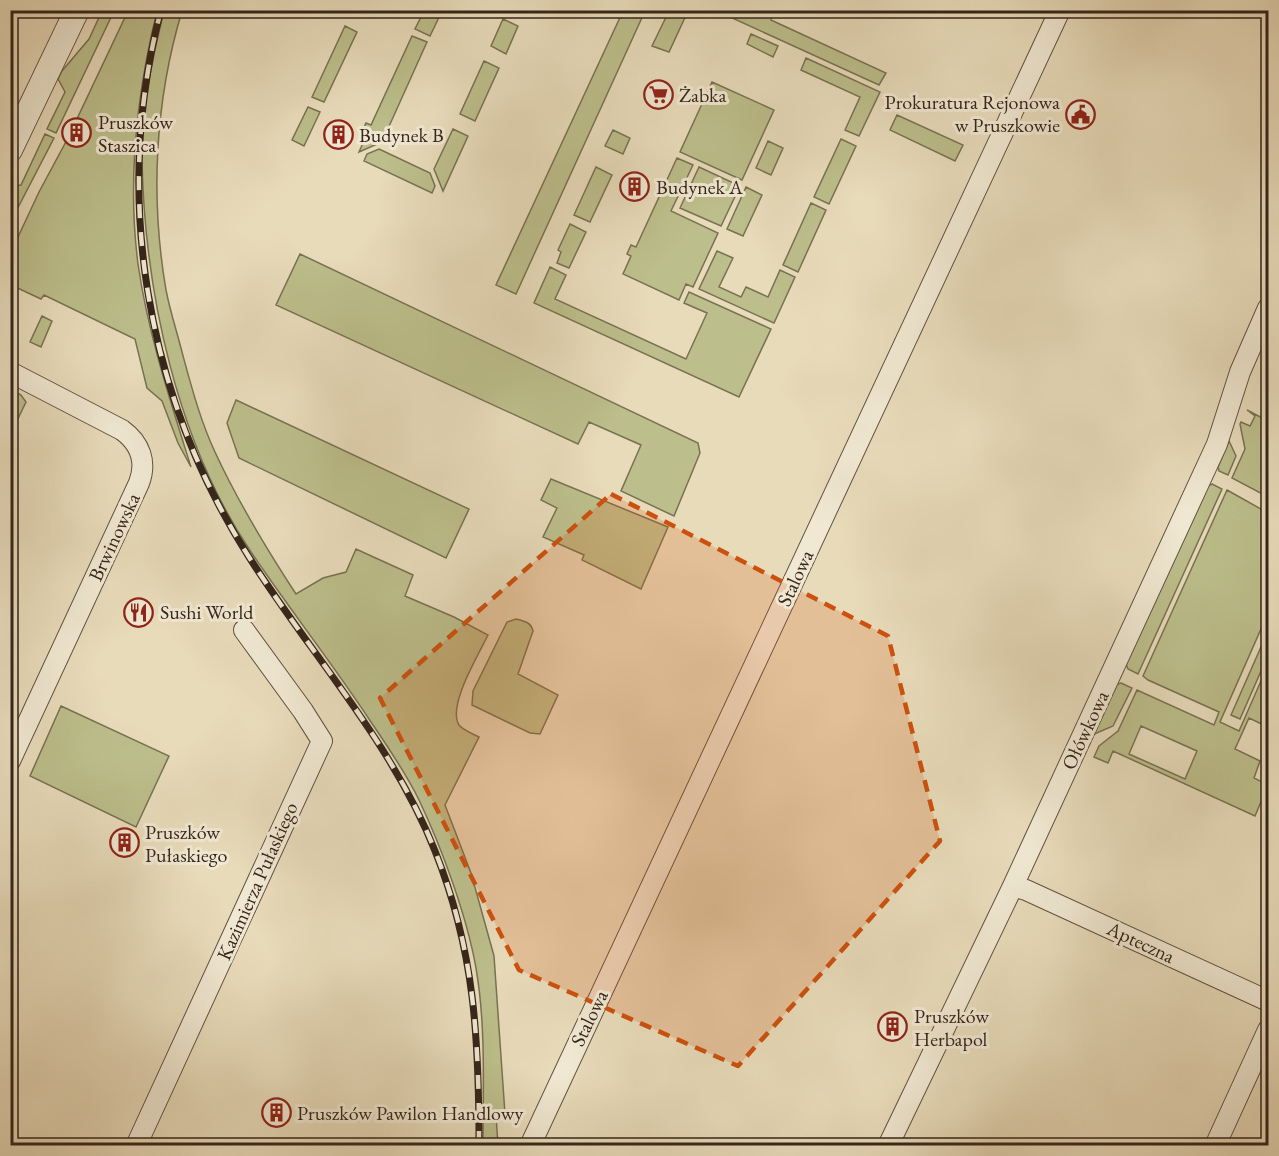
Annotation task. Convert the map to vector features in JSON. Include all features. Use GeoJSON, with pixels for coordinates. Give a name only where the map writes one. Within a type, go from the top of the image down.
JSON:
{"type":"FeatureCollection","features":[{"type":"Feature","properties":{"kind":"street"},"geometry":{"type":"LineString","coordinates":[[10,150],[77,10]]}},
{"type":"Feature","properties":{"kind":"street","name":"Stalowa"},"geometry":{"type":"LineString","coordinates":[[530,1146],[1060,10]]}},
{"type":"Feature","properties":{"kind":"street","name":"Ołówkowa"},"geometry":{"type":"LineString","coordinates":[[888,1146],[1013,886],[1217,444],[1240,372],[1269,308]]}},
{"type":"Feature","properties":{"kind":"street","name":"Brwinowska"},"geometry":{"type":"LineString","coordinates":[[10,372],[122,430],[138,448],[143,471],[10,761]]}},
{"type":"Feature","properties":{"kind":"street","name":"Kazimierza Pułaskiego"},"geometry":{"type":"LineString","coordinates":[[136,1146],[322,741],[302,709],[244,630]]}},
{"type":"Feature","properties":{"kind":"street","name":"Apteczna"},"geometry":{"type":"LineString","coordinates":[[1013,886],[1269,1001]]}},
{"type":"Feature","properties":{"kind":"street"},"geometry":{"type":"LineString","coordinates":[[1215,1146],[1269,1030]]}},
{"type":"Feature","properties":{"kind":"highlighted area"},"geometry":{"type":"Polygon","coordinates":[[[611,494],[888,636],[940,841],[738,1066],[519,970],[380,698],[611,494]]]}},
{"type":"Feature","properties":{"kind":"green space"},"geometry":{"type":"Polygon","coordinates":[[[102,11],[114,11],[56,133],[47,129],[65,92],[58,79],[89,39],[102,11]]]}},
{"type":"Feature","properties":{"kind":"green space"},"geometry":{"type":"Polygon","coordinates":[[[128,11],[157,11],[139,105],[134,168],[135,232],[142,290],[154,341],[191,467],[178,443],[162,401],[147,388],[135,339],[44,295],[41,299],[11,285],[11,252],[68,138],[79,143],[87,126],[76,121],[128,11]]]}},
{"type":"Feature","properties":{"kind":"green space"},"geometry":{"type":"Polygon","coordinates":[[[164,11],[182,11],[166,79],[158,149],[158,220],[166,290],[200,415],[233,489],[296,594],[323,578],[346,572],[356,549],[413,575],[405,596],[454,617],[488,635],[466,680],[456,716],[459,725],[479,737],[445,805],[471,873],[494,956],[505,1114],[496,1115],[498,1145],[483,1145],[483,1034],[476,968],[460,905],[436,839],[419,800],[396,760],[342,679],[251,552],[225,509],[203,463],[170,365],[158,314],[150,263],[142,162],[143,124],[148,85],[164,11]]]}},
{"type":"Feature","properties":{"kind":"green space"},"geometry":{"type":"Polygon","coordinates":[[[424,11],[442,11],[430,36],[415,29],[424,11]]]}},
{"type":"Feature","properties":{"kind":"green space"},"geometry":{"type":"Polygon","coordinates":[[[623,11],[645,11],[516,294],[496,285],[623,11]]]}},
{"type":"Feature","properties":{"kind":"green space"},"geometry":{"type":"Polygon","coordinates":[[[669,11],[688,11],[669,52],[652,46],[669,11]]]}},
{"type":"Feature","properties":{"kind":"green space"},"geometry":{"type":"Polygon","coordinates":[[[717,11],[751,11],[760,15],[762,11],[774,11],[771,20],[886,73],[879,85],[717,11]]]}},
{"type":"Feature","properties":{"kind":"green space"},"geometry":{"type":"Polygon","coordinates":[[[503,19],[518,26],[506,54],[491,46],[503,19]]]}},
{"type":"Feature","properties":{"kind":"green space"},"geometry":{"type":"Polygon","coordinates":[[[345,26],[357,32],[324,102],[312,97],[345,26]]]}},
{"type":"Feature","properties":{"kind":"green space"},"geometry":{"type":"Polygon","coordinates":[[[751,34],[778,46],[773,57],[747,44],[751,34]]]}},
{"type":"Feature","properties":{"kind":"green space"},"geometry":{"type":"Polygon","coordinates":[[[412,36],[427,42],[382,142],[359,152],[367,134],[362,132],[366,123],[371,125],[412,36]]]}},
{"type":"Feature","properties":{"kind":"green space"},"geometry":{"type":"Polygon","coordinates":[[[806,58],[880,92],[859,136],[845,130],[860,97],[801,70],[806,58]]]}},
{"type":"Feature","properties":{"kind":"green space"},"geometry":{"type":"Polygon","coordinates":[[[484,61],[499,68],[475,121],[460,114],[484,61]]]}},
{"type":"Feature","properties":{"kind":"green space"},"geometry":{"type":"Polygon","coordinates":[[[712,82],[774,110],[742,180],[680,152],[712,82]]]}},
{"type":"Feature","properties":{"kind":"green space"},"geometry":{"type":"Polygon","coordinates":[[[308,107],[320,112],[304,146],[292,140],[308,107]]]}},
{"type":"Feature","properties":{"kind":"green space"},"geometry":{"type":"Polygon","coordinates":[[[897,115],[963,145],[955,161],[890,130],[897,115]]]}},
{"type":"Feature","properties":{"kind":"green space"},"geometry":{"type":"Polygon","coordinates":[[[453,129],[468,136],[443,191],[434,169],[453,129]]]}},
{"type":"Feature","properties":{"kind":"green space"},"geometry":{"type":"Polygon","coordinates":[[[613,130],[630,138],[623,154],[605,146],[613,130]]]}},
{"type":"Feature","properties":{"kind":"green space"},"geometry":{"type":"Polygon","coordinates":[[[45,134],[54,138],[11,221],[11,186],[21,185],[45,134]]]}},
{"type":"Feature","properties":{"kind":"green space"},"geometry":{"type":"Polygon","coordinates":[[[841,139],[856,146],[829,204],[814,197],[841,139]]]}},
{"type":"Feature","properties":{"kind":"green space"},"geometry":{"type":"Polygon","coordinates":[[[768,141],[783,148],[771,175],[756,168],[768,141]]]}},
{"type":"Feature","properties":{"kind":"green space"},"geometry":{"type":"Polygon","coordinates":[[[379,149],[430,173],[435,186],[432,193],[364,161],[367,154],[379,149]]]}},
{"type":"Feature","properties":{"kind":"green space"},"geometry":{"type":"Polygon","coordinates":[[[677,158],[693,165],[671,211],[718,233],[693,287],[686,284],[679,300],[623,274],[631,256],[627,254],[631,245],[636,247],[677,158]]]}},
{"type":"Feature","properties":{"kind":"green space"},"geometry":{"type":"Polygon","coordinates":[[[596,167],[612,175],[590,222],[574,215],[596,167]]]}},
{"type":"Feature","properties":{"kind":"green space"},"geometry":{"type":"Polygon","coordinates":[[[699,167],[740,186],[721,226],[680,208],[699,167]]]}},
{"type":"Feature","properties":{"kind":"green space"},"geometry":{"type":"Polygon","coordinates":[[[746,187],[762,195],[743,236],[727,229],[746,187]]]}},
{"type":"Feature","properties":{"kind":"green space"},"geometry":{"type":"Polygon","coordinates":[[[811,203],[826,210],[798,272],[783,265],[811,203]]]}},
{"type":"Feature","properties":{"kind":"green space"},"geometry":{"type":"Polygon","coordinates":[[[570,224],[586,232],[569,268],[557,263],[561,252],[558,250],[570,224]]]}},
{"type":"Feature","properties":{"kind":"green space"},"geometry":{"type":"Polygon","coordinates":[[[717,251],[733,258],[719,287],[741,297],[746,287],[768,297],[780,270],[795,277],[774,323],[699,289],[717,251]]]}},
{"type":"Feature","properties":{"kind":"green space"},"geometry":{"type":"Polygon","coordinates":[[[300,254],[698,443],[700,453],[674,516],[621,491],[641,445],[589,422],[578,444],[276,305],[300,254]]]}},
{"type":"Feature","properties":{"kind":"green space"},"geometry":{"type":"Polygon","coordinates":[[[550,267],[566,275],[555,299],[686,359],[707,313],[684,303],[689,292],[771,329],[739,397],[534,303],[550,267]]]}},
{"type":"Feature","properties":{"kind":"green space"},"geometry":{"type":"Polygon","coordinates":[[[42,316],[52,321],[41,347],[30,342],[42,316]]]}},
{"type":"Feature","properties":{"kind":"green space"},"geometry":{"type":"Polygon","coordinates":[[[11,389],[21,395],[26,402],[11,433],[11,389]]]}},
{"type":"Feature","properties":{"kind":"green space"},"geometry":{"type":"Polygon","coordinates":[[[236,400],[469,509],[446,558],[239,458],[227,423],[236,400]]]}},
{"type":"Feature","properties":{"kind":"green space"},"geometry":{"type":"Polygon","coordinates":[[[1247,410],[1268,421],[1268,497],[1232,478],[1245,449],[1240,424],[1241,422],[1250,426],[1255,416],[1247,410]]]}},
{"type":"Feature","properties":{"kind":"green space"},"geometry":{"type":"Polygon","coordinates":[[[1229,441],[1236,456],[1228,475],[1219,471],[1218,467],[1229,441]]]}},
{"type":"Feature","properties":{"kind":"green space"},"geometry":{"type":"Polygon","coordinates":[[[551,479],[668,527],[641,589],[582,560],[584,555],[543,537],[557,508],[541,500],[551,479]]]}},
{"type":"Feature","properties":{"kind":"green space"},"geometry":{"type":"Polygon","coordinates":[[[1212,484],[1222,489],[1138,674],[1128,669],[1126,664],[1208,486],[1212,484]]]}},
{"type":"Feature","properties":{"kind":"green space"},"geometry":{"type":"Polygon","coordinates":[[[1227,490],[1268,513],[1268,613],[1220,722],[1239,731],[1268,665],[1268,727],[1249,718],[1235,749],[1260,761],[1254,778],[1268,785],[1255,816],[1113,751],[1108,763],[1094,757],[1099,746],[1118,731],[1137,690],[1214,725],[1219,712],[1143,676],[1227,490]],[[1141,726],[1129,754],[1185,779],[1197,751],[1141,726]]]}},
{"type":"Feature","properties":{"kind":"green space"},"geometry":{"type":"Polygon","coordinates":[[[516,619],[529,624],[533,631],[518,674],[558,695],[540,734],[530,733],[472,705],[473,691],[507,622],[516,619]]]}},
{"type":"Feature","properties":{"kind":"green space"},"geometry":{"type":"Polygon","coordinates":[[[1268,631],[1268,655],[1240,719],[1231,715],[1268,631]]]}},
{"type":"Feature","properties":{"kind":"green space"},"geometry":{"type":"Polygon","coordinates":[[[1121,683],[1132,688],[1113,726],[1092,735],[1115,685],[1121,683]]]}},
{"type":"Feature","properties":{"kind":"green space"},"geometry":{"type":"Polygon","coordinates":[[[61,706],[169,756],[136,827],[30,776],[61,706]]]}},
{"type":"Feature","properties":{"kind":"railway"},"geometry":{"type":"LineString","coordinates":[[161,10],[146,80],[140,151],[140,222],[148,293],[163,362],[185,430],[214,495],[249,557],[374,736],[397,773],[435,851],[459,924],[472,996],[478,1069],[479,1146]]}},
{"type":"Feature","properties":{"kind":"place","name":"Żabka"},"geometry":{"type":"Point","coordinates":[658,95]}},
{"type":"Feature","properties":{"kind":"place","name":"Prokuratura Rejonowa w Pruszkowie"},"geometry":{"type":"Point","coordinates":[1081,114]}},
{"type":"Feature","properties":{"kind":"place","name":"Pruszków Staszica"},"geometry":{"type":"Point","coordinates":[77,133]}},
{"type":"Feature","properties":{"kind":"place","name":"Budynek B"},"geometry":{"type":"Point","coordinates":[338,135]}},
{"type":"Feature","properties":{"kind":"place","name":"Budynek A"},"geometry":{"type":"Point","coordinates":[635,187]}},
{"type":"Feature","properties":{"kind":"place","name":"Sushi World"},"geometry":{"type":"Point","coordinates":[139,612]}},
{"type":"Feature","properties":{"kind":"place","name":"Pruszków Pułaskiego"},"geometry":{"type":"Point","coordinates":[124,843]}},
{"type":"Feature","properties":{"kind":"place","name":"Pruszków Herbapol"},"geometry":{"type":"Point","coordinates":[893,1027]}},
{"type":"Feature","properties":{"kind":"place","name":"Pruszków Pawilon Handlowy"},"geometry":{"type":"Point","coordinates":[276,1113]}}]}
